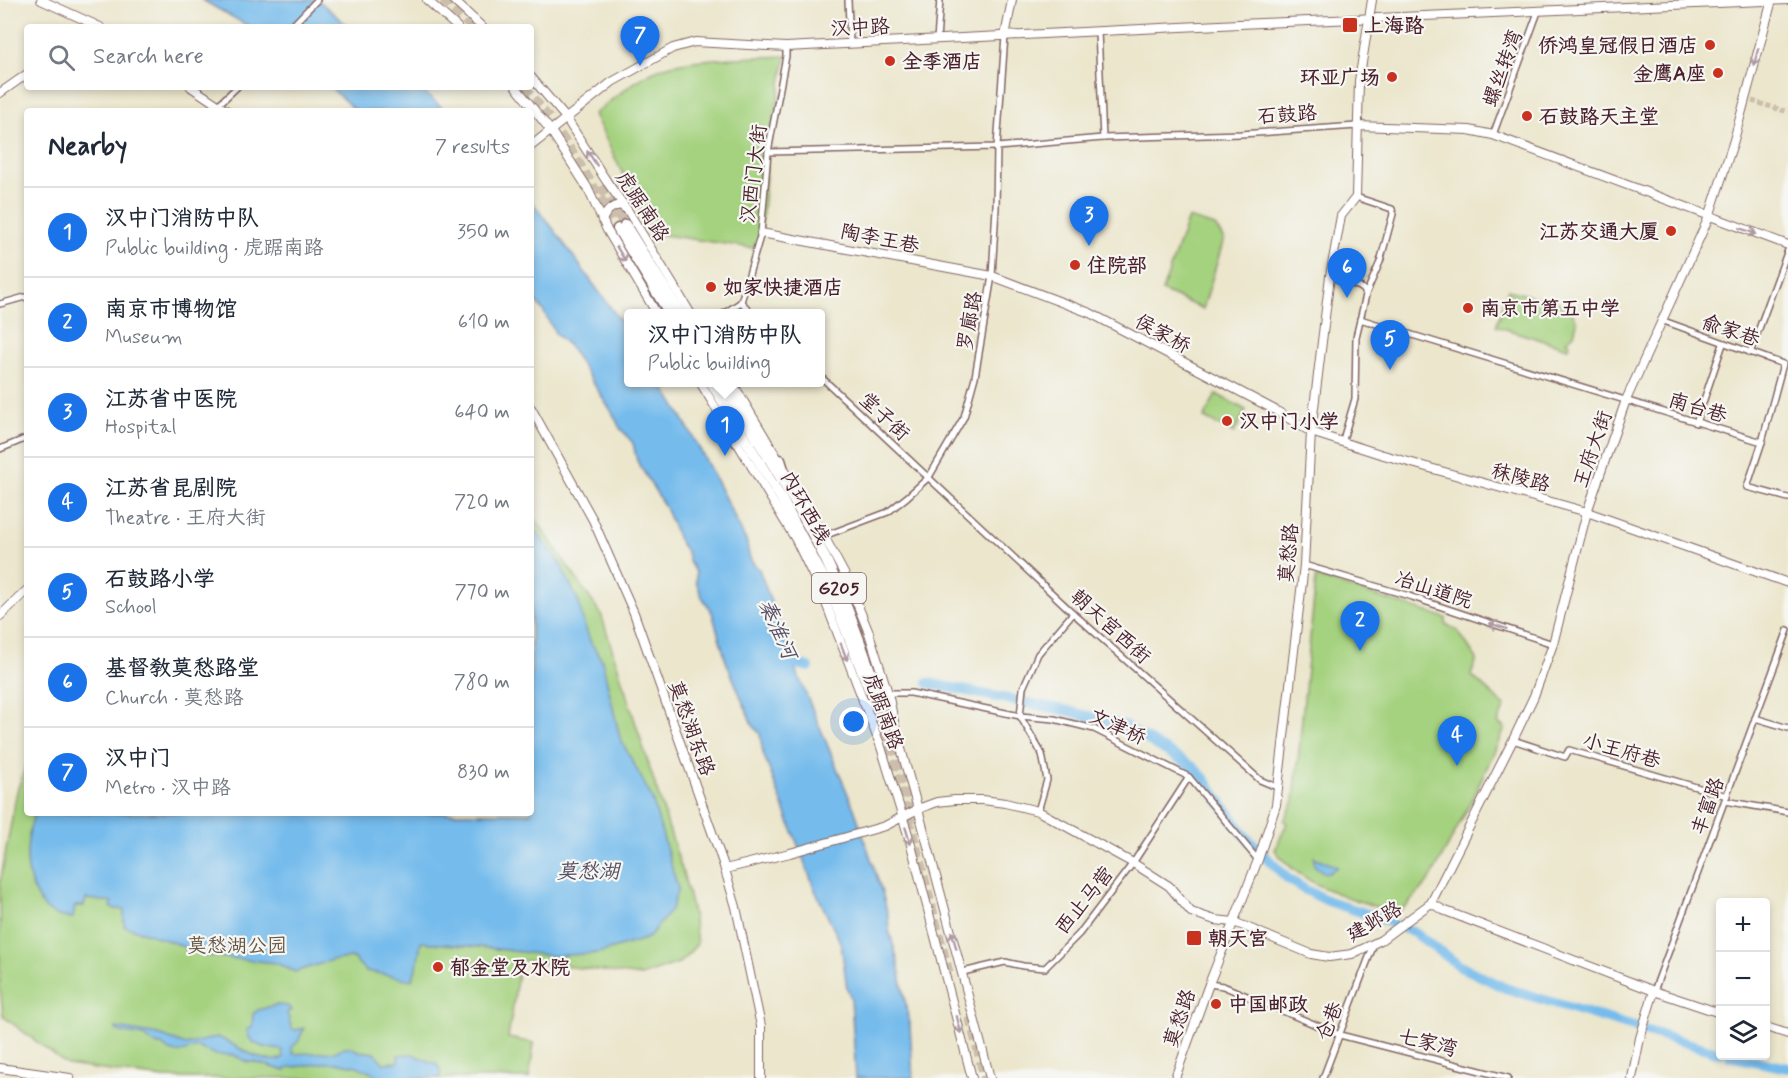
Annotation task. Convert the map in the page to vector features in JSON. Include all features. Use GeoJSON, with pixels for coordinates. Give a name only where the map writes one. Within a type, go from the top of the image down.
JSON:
{"type":"FeatureCollection","features":[{"type":"Feature","properties":{"kind":"highway"},"geometry":{"type":"LineString","coordinates":[[667,309],[621,227],[678,309]]}},
{"type":"Feature","properties":{"kind":"highway"},"geometry":{"type":"LineString","coordinates":[[718,387],[737,442]]}},
{"type":"Feature","properties":{"kind":"highway","name":"内环西线"},"geometry":{"type":"LineString","coordinates":[[719,387],[786,496],[811,530],[841,592],[873,689]]}},
{"type":"Feature","properties":{"kind":"highway"},"geometry":{"type":"LineString","coordinates":[[721,387],[751,414]]}},
{"type":"Feature","properties":{"kind":"highway"},"geometry":{"type":"LineString","coordinates":[[780,460],[786,496]]}},
{"type":"Feature","properties":{"kind":"highway"},"geometry":{"type":"LineString","coordinates":[[752,466],[786,496]]}},
{"type":"Feature","properties":{"kind":"main road"},"geometry":{"type":"LineString","coordinates":[[427,0],[454,24]]}},
{"type":"Feature","properties":{"kind":"main road"},"geometry":{"type":"LineString","coordinates":[[453,0],[479,24]]}},
{"type":"Feature","properties":{"kind":"main road","name":"汉中路"},"geometry":{"type":"LineString","coordinates":[[534,144],[612,82],[673,48],[695,42],[786,47],[1788,0]]}},
{"type":"Feature","properties":{"kind":"main road","name":"虎踞南路"},"geometry":{"type":"LineString","coordinates":[[534,81],[566,118],[628,211],[688,309]]}},
{"type":"Feature","properties":{"kind":"main road","name":"虎踞南路"},"geometry":{"type":"LineString","coordinates":[[518,90],[533,108]]}},
{"type":"Feature","properties":{"kind":"main road","name":"虎踞南路"},"geometry":{"type":"LineString","coordinates":[[534,110],[551,131],[587,187],[602,220],[654,309]]}},
{"type":"Feature","properties":{"kind":"main road"},"geometry":{"type":"LineString","coordinates":[[602,220],[606,211],[613,207],[620,205],[628,211]]}},
{"type":"Feature","properties":{"kind":"main road","name":"虎踞南路"},"geometry":{"type":"LineString","coordinates":[[703,387],[795,540],[824,598],[881,747],[972,1078]]}},
{"type":"Feature","properties":{"kind":"main road","name":"虎踞南路"},"geometry":{"type":"LineString","coordinates":[[735,387],[824,536],[848,581],[869,633],[888,693],[896,731],[990,1078]]}},
{"type":"Feature","properties":{"kind":"main road"},"geometry":{"type":"LineString","coordinates":[[0,616],[24,593]]}},
{"type":"Feature","properties":{"kind":"main road"},"geometry":{"type":"LineString","coordinates":[[863,701],[868,705],[876,705],[883,701],[888,693]]}},
{"type":"Feature","properties":{"kind":"main road"},"geometry":{"type":"LineString","coordinates":[[0,1068],[15,1074],[70,1078]]}},
{"type":"Feature","properties":{"kind":"street"},"geometry":{"type":"LineString","coordinates":[[41,0],[92,24]]}},
{"type":"Feature","properties":{"kind":"street"},"geometry":{"type":"LineString","coordinates":[[294,24],[317,0]]}},
{"type":"Feature","properties":{"kind":"street"},"geometry":{"type":"LineString","coordinates":[[848,0],[850,44]]}},
{"type":"Feature","properties":{"kind":"street"},"geometry":{"type":"LineString","coordinates":[[937,40],[940,0]]}},
{"type":"Feature","properties":{"kind":"street"},"geometry":{"type":"LineString","coordinates":[[1005,36],[1012,0]]}},
{"type":"Feature","properties":{"kind":"street"},"geometry":{"type":"LineString","coordinates":[[1342,443],[1355,399],[1356,337],[1360,318],[1366,295],[1380,262],[1393,214],[1387,206],[1356,197],[1359,81],[1372,0]]}},
{"type":"Feature","properties":{"kind":"street"},"geometry":{"type":"LineString","coordinates":[[1560,11],[1562,0]]}},
{"type":"Feature","properties":{"kind":"street","name":"王府大街"},"geometry":{"type":"LineString","coordinates":[[1431,903],[1534,696],[1553,644],[1587,512],[1626,400],[1709,217],[1748,100],[1772,0]]}},
{"type":"Feature","properties":{"kind":"street","name":"螺丝转湾"},"geometry":{"type":"LineString","coordinates":[[1493,135],[1538,12]]}},
{"type":"Feature","properties":{"kind":"street"},"geometry":{"type":"LineString","coordinates":[[1098,32],[1103,138]]}},
{"type":"Feature","properties":{"kind":"street","name":"罗廊路"},"geometry":{"type":"LineString","coordinates":[[824,536],[888,512],[929,477],[964,417],[975,377],[993,276],[997,147],[1005,36]]}},
{"type":"Feature","properties":{"kind":"street","name":"汉西门大街"},"geometry":{"type":"LineString","coordinates":[[741,302],[761,233],[768,152],[786,47]]}},
{"type":"Feature","properties":{"kind":"street"},"geometry":{"type":"LineString","coordinates":[[0,93],[24,76]]}},
{"type":"Feature","properties":{"kind":"street"},"geometry":{"type":"LineString","coordinates":[[196,90],[222,108]]}},
{"type":"Feature","properties":{"kind":"street"},"geometry":{"type":"LineString","coordinates":[[218,105],[234,90]]}},
{"type":"Feature","properties":{"kind":"street","name":"石鼓路"},"geometry":{"type":"LineString","coordinates":[[768,152],[997,147],[1103,138],[1241,134],[1357,126],[1469,130],[1493,135],[1788,248]]}},
{"type":"Feature","properties":{"kind":"street","name":"莫愁路"},"geometry":{"type":"LineString","coordinates":[[1175,1078],[1268,833],[1279,788],[1304,565],[1311,432],[1330,276],[1341,216],[1356,197]]}},
{"type":"Feature","properties":{"kind":"street","name":"陶李王巷"},"geometry":{"type":"LineString","coordinates":[[761,233],[993,276]]}},
{"type":"Feature","properties":{"kind":"street"},"geometry":{"type":"LineString","coordinates":[[1750,353],[1788,248]]}},
{"type":"Feature","properties":{"kind":"street","name":"侯家桥"},"geometry":{"type":"LineString","coordinates":[[993,276],[1090,313],[1275,410],[1311,432]]}},
{"type":"Feature","properties":{"kind":"street"},"geometry":{"type":"LineString","coordinates":[[1330,276],[1360,287],[1366,295]]}},
{"type":"Feature","properties":{"kind":"street"},"geometry":{"type":"LineString","coordinates":[[0,304],[24,297]]}},
{"type":"Feature","properties":{"kind":"street"},"geometry":{"type":"LineString","coordinates":[[730,309],[741,302],[748,309]]}},
{"type":"Feature","properties":{"kind":"street","name":"南台巷"},"geometry":{"type":"LineString","coordinates":[[1360,318],[1762,442]]}},
{"type":"Feature","properties":{"kind":"street","name":"俞家巷"},"geometry":{"type":"LineString","coordinates":[[1661,321],[1783,364],[1762,442]]}},
{"type":"Feature","properties":{"kind":"street"},"geometry":{"type":"LineString","coordinates":[[1696,423],[1723,344]]}},
{"type":"Feature","properties":{"kind":"street","name":"堂子街"},"geometry":{"type":"LineString","coordinates":[[825,381],[929,477]]}},
{"type":"Feature","properties":{"kind":"street","name":"莫愁湖东路"},"geometry":{"type":"LineString","coordinates":[[534,413],[593,520],[634,613],[725,869],[736,907],[761,1026],[761,1078]]}},
{"type":"Feature","properties":{"kind":"street","name":"秣陵路"},"geometry":{"type":"LineString","coordinates":[[1311,432],[1342,443],[1587,512],[1788,584]]}},
{"type":"Feature","properties":{"kind":"street"},"geometry":{"type":"LineString","coordinates":[[0,449],[24,439]]}},
{"type":"Feature","properties":{"kind":"street"},"geometry":{"type":"LineString","coordinates":[[1762,442],[1747,487],[1788,498]]}},
{"type":"Feature","properties":{"kind":"street","name":"朝天宫西街"},"geometry":{"type":"LineString","coordinates":[[929,477],[1073,613],[1260,780],[1279,788]]}},
{"type":"Feature","properties":{"kind":"street","name":"冶山道院"},"geometry":{"type":"LineString","coordinates":[[1304,565],[1409,596],[1553,644]]}},
{"type":"Feature","properties":{"kind":"street"},"geometry":{"type":"LineString","coordinates":[[1038,810],[1047,780],[1042,754],[1020,716],[1023,688],[1038,654],[1073,613]]}},
{"type":"Feature","properties":{"kind":"street","name":"丰富路"},"geometry":{"type":"LineString","coordinates":[[1654,991],[1788,630]]}},
{"type":"Feature","properties":{"kind":"street","name":"文津桥"},"geometry":{"type":"LineString","coordinates":[[888,693],[911,693],[1020,716],[1054,719],[1094,729],[1189,777],[1258,860]]}},
{"type":"Feature","properties":{"kind":"street"},"geometry":{"type":"LineString","coordinates":[[1755,718],[1788,728]]}},
{"type":"Feature","properties":{"kind":"street","name":"小王府巷"},"geometry":{"type":"LineString","coordinates":[[1513,741],[1565,758],[1569,750],[1726,799]]}},
{"type":"Feature","properties":{"kind":"street","name":"西止马营"},"geometry":{"type":"LineString","coordinates":[[963,972],[1005,962],[1045,968],[1079,934],[1133,862],[1189,777]]}},
{"type":"Feature","properties":{"kind":"street"},"geometry":{"type":"LineString","coordinates":[[1726,799],[1788,812]]}},
{"type":"Feature","properties":{"kind":"street","name":"建邺路"},"geometry":{"type":"LineString","coordinates":[[725,869],[885,826],[918,809],[946,801],[983,800],[1005,803],[1038,810],[1133,862],[1169,886],[1191,912],[1215,920],[1234,922],[1311,954],[1329,957],[1352,954],[1392,933],[1431,903],[1443,910],[1654,991],[1716,1012]]}},
{"type":"Feature","properties":{"kind":"street","name":"仓巷"},"geometry":{"type":"LineString","coordinates":[[1323,1078],[1374,944]]}},
{"type":"Feature","properties":{"kind":"street","name":"七家湾"},"geometry":{"type":"LineString","coordinates":[[1209,984],[1223,986],[1340,1035],[1508,1078]]}},
{"type":"Feature","properties":{"kind":"street"},"geometry":{"type":"LineString","coordinates":[[1632,1078],[1640,1038],[1654,991]]}},
{"type":"Feature","properties":{"kind":"street"},"geometry":{"type":"LineString","coordinates":[[1770,1028],[1788,1034]]}},
{"type":"Feature","properties":{"kind":"green space"},"geometry":{"type":"Polygon","coordinates":[[[786,56],[768,152],[761,233],[753,248],[651,233],[594,114],[635,82],[663,67],[715,59],[786,56]]]}},
{"type":"Feature","properties":{"kind":"green space"},"geometry":{"type":"Polygon","coordinates":[[[1188,218],[1215,226],[1224,239],[1203,309],[1162,291],[1188,218]]]}},
{"type":"Feature","properties":{"kind":"green space"},"geometry":{"type":"Polygon","coordinates":[[[1508,290],[1566,305],[1577,322],[1574,334],[1566,341],[1570,343],[1568,348],[1496,326],[1508,290]]]}},
{"type":"Feature","properties":{"kind":"green space"},"geometry":{"type":"Polygon","coordinates":[[[1216,394],[1246,410],[1234,433],[1204,418],[1216,394]]]}},
{"type":"Feature","properties":{"kind":"green space","name":"莫愁湖公园"},"geometry":{"type":"Polygon","coordinates":[[[534,517],[601,614],[684,876],[693,913],[697,944],[681,962],[641,976],[520,960],[508,1038],[534,1043],[529,1078],[163,1078],[67,1065],[3,1016],[0,988],[0,882],[17,791],[24,771],[24,816],[534,816],[534,517]]]}},
{"type":"Feature","properties":{"kind":"green space"},"geometry":{"type":"Polygon","coordinates":[[[1316,577],[1446,618],[1446,624],[1458,631],[1477,659],[1471,675],[1505,706],[1498,723],[1505,728],[1473,798],[1430,880],[1407,905],[1396,913],[1346,897],[1314,883],[1286,863],[1275,850],[1287,823],[1284,821],[1294,801],[1316,577]]]}},
{"type":"Feature","properties":{"kind":"water"},"geometry":{"type":"Polygon","coordinates":[[[202,0],[318,0],[346,24],[245,24],[202,0]]]}},
{"type":"Feature","properties":{"kind":"water"},"geometry":{"type":"Polygon","coordinates":[[[333,90],[422,90],[442,108],[353,108],[333,90]]]}},
{"type":"Feature","properties":{"kind":"water","name":"秦淮河"},"geometry":{"type":"Polygon","coordinates":[[[534,205],[624,326],[624,387],[664,387],[696,442],[747,543],[749,555],[759,569],[793,663],[855,811],[882,892],[910,1026],[913,1078],[856,1078],[851,998],[847,988],[841,944],[815,890],[763,753],[760,734],[752,724],[726,661],[712,612],[702,597],[696,582],[696,573],[665,507],[637,461],[633,443],[620,428],[570,347],[556,334],[534,300],[534,205]]]}},
{"type":"Feature","properties":{"kind":"water","name":"莫愁湖"},"geometry":{"type":"Polygon","coordinates":[[[534,528],[561,565],[579,603],[591,643],[602,660],[620,738],[652,798],[678,889],[671,910],[648,938],[599,953],[553,956],[421,942],[412,980],[366,971],[353,958],[332,960],[295,972],[276,963],[202,955],[124,926],[124,910],[111,908],[112,902],[86,899],[84,906],[75,906],[73,918],[49,911],[34,892],[30,880],[27,854],[33,816],[534,816],[534,528]]]}},
{"type":"Feature","properties":{"kind":"water"},"geometry":{"type":"Polygon","coordinates":[[[1314,857],[1337,867],[1329,873],[1323,872],[1314,865],[1314,857]]]}},
{"type":"Feature","properties":{"kind":"water"},"geometry":{"type":"Polygon","coordinates":[[[276,1005],[291,1009],[292,1011],[287,1013],[292,1029],[304,1028],[298,1042],[292,1047],[293,1054],[335,1052],[344,1047],[351,1047],[358,1051],[375,1053],[383,1063],[398,1062],[398,1055],[412,1054],[437,1064],[441,1072],[439,1078],[382,1078],[357,1066],[340,1063],[287,1068],[286,1071],[247,1062],[234,1055],[216,1055],[197,1047],[183,1052],[174,1052],[162,1045],[154,1044],[145,1037],[116,1030],[116,1028],[159,1035],[186,1045],[217,1037],[250,1054],[267,1060],[275,1060],[283,1058],[282,1050],[254,1043],[250,1040],[247,1029],[252,1028],[253,1014],[258,1010],[276,1005]]]}},
{"type":"Feature","properties":{"kind":"waterway","name":"秦淮河"},"geometry":{"type":"LineString","coordinates":[[780,660],[809,667]]}},
{"type":"Feature","properties":{"kind":"waterway"},"geometry":{"type":"LineString","coordinates":[[928,683],[1017,701]]}},
{"type":"Feature","properties":{"kind":"waterway"},"geometry":{"type":"LineString","coordinates":[[1027,703],[1123,725],[1193,767],[1203,777],[1246,837],[1288,879],[1306,890],[1328,901],[1415,933],[1460,966],[1505,988],[1716,1052]]}},
{"type":"Feature","properties":{"kind":"waterway"},"geometry":{"type":"LineString","coordinates":[[1749,1060],[1788,1068]]}},
{"type":"Feature","properties":{"kind":"tunnel"},"geometry":{"type":"LineString","coordinates":[[443,0],[469,24]]}},
{"type":"Feature","properties":{"kind":"tunnel"},"geometry":{"type":"LineString","coordinates":[[526,90],[562,138],[618,229]]}},
{"type":"Feature","properties":{"kind":"tunnel"},"geometry":{"type":"LineString","coordinates":[[1752,101],[1788,112]]}},
{"type":"Feature","properties":{"kind":"tunnel"},"geometry":{"type":"LineString","coordinates":[[601,186],[625,225]]}},
{"type":"Feature","properties":{"kind":"tunnel"},"geometry":{"type":"LineString","coordinates":[[876,688],[917,820]]}},
{"type":"Feature","properties":{"kind":"tunnel"},"geometry":{"type":"LineString","coordinates":[[869,689],[912,832],[950,978]]}},
{"type":"Feature","properties":{"kind":"tunnel"},"geometry":{"type":"LineString","coordinates":[[970,1017],[985,1078]]}},
{"type":"Feature","properties":{"kind":"place","name":"上海路"},"geometry":{"type":"Point","coordinates":[1350,25]}},
{"type":"Feature","properties":{"kind":"place","name":"侨鸿皇冠假日酒店"},"geometry":{"type":"Point","coordinates":[1710,45]}},
{"type":"Feature","properties":{"kind":"place","name":"全季酒店"},"geometry":{"type":"Point","coordinates":[890,61]}},
{"type":"Feature","properties":{"kind":"place","name":"汉中门"},"geometry":{"type":"Point","coordinates":[640,66]}},
{"type":"Feature","properties":{"kind":"place","name":"金鹰A座"},"geometry":{"type":"Point","coordinates":[1718,73]}},
{"type":"Feature","properties":{"kind":"place","name":"环亚广场"},"geometry":{"type":"Point","coordinates":[1392,77]}},
{"type":"Feature","properties":{"kind":"place","name":"石鼓路天主堂"},"geometry":{"type":"Point","coordinates":[1527,116]}},
{"type":"Feature","properties":{"kind":"place","name":"江苏交通大厦"},"geometry":{"type":"Point","coordinates":[1671,231]}},
{"type":"Feature","properties":{"kind":"place","name":"江苏省中医院"},"geometry":{"type":"Point","coordinates":[1089,246]}},
{"type":"Feature","properties":{"kind":"place","name":"住院部"},"geometry":{"type":"Point","coordinates":[1075,265]}},
{"type":"Feature","properties":{"kind":"place","name":"如家快捷酒店"},"geometry":{"type":"Point","coordinates":[711,287]}},
{"type":"Feature","properties":{"kind":"place","name":"基督教莫愁路堂"},"geometry":{"type":"Point","coordinates":[1347,298]}},
{"type":"Feature","properties":{"kind":"place","name":"南京市第五中学"},"geometry":{"type":"Point","coordinates":[1468,308]}},
{"type":"Feature","properties":{"kind":"place","name":"石鼓路小学"},"geometry":{"type":"Point","coordinates":[1390,370]}},
{"type":"Feature","properties":{"kind":"place","name":"汉中门小学"},"geometry":{"type":"Point","coordinates":[1227,421]}},
{"type":"Feature","properties":{"kind":"place","name":"汉中门消防中队"},"geometry":{"type":"Point","coordinates":[725,456]}},
{"type":"Feature","properties":{"kind":"place","name":"南京市博物馆"},"geometry":{"type":"Point","coordinates":[1360,651]}},
{"type":"Feature","properties":{"kind":"place","name":"江苏省昆剧院"},"geometry":{"type":"Point","coordinates":[1457,766]}},
{"type":"Feature","properties":{"kind":"place","name":"朝天宫"},"geometry":{"type":"Point","coordinates":[1194,938]}},
{"type":"Feature","properties":{"kind":"place","name":"郁金堂及水院"},"geometry":{"type":"Point","coordinates":[438,967]}},
{"type":"Feature","properties":{"kind":"place","name":"中国邮政"},"geometry":{"type":"Point","coordinates":[1216,1004]}}]}
